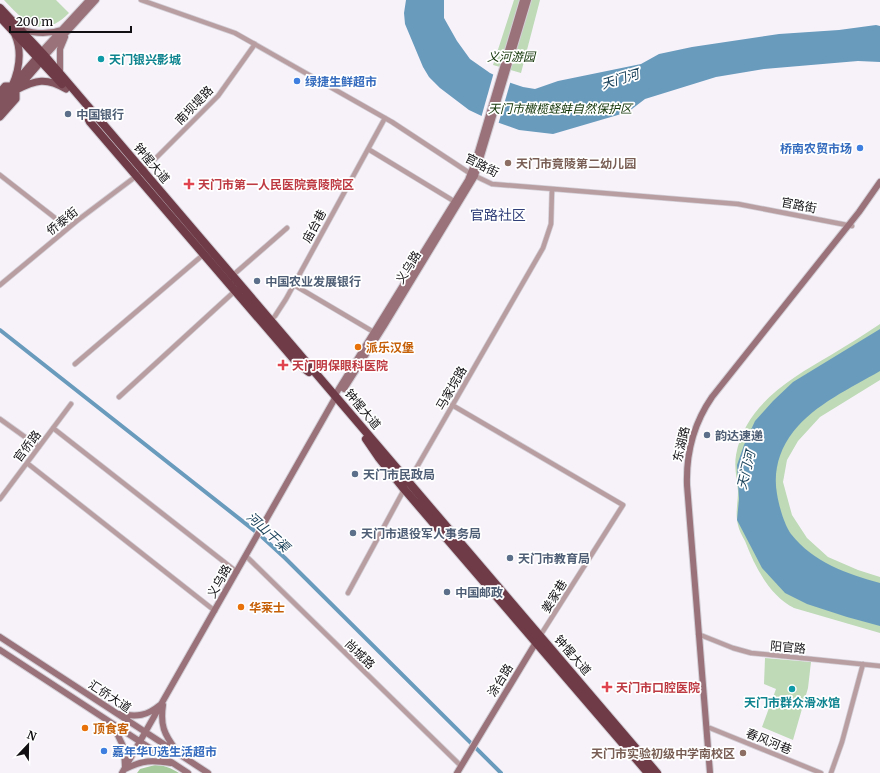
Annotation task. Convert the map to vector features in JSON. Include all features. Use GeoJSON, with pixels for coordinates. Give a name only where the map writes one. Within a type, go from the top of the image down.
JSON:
{"type":"FeatureCollection","features":[{"type":"Feature","properties":{"kind":"highway"},"geometry":{"type":"LineString","coordinates":[[0,3],[10,14],[16,30]]}},
{"type":"Feature","properties":{"kind":"highway","name":"钟惺大道"},"geometry":{"type":"LineString","coordinates":[[0,8],[16,30],[41,57],[66,89],[87,110]]}},
{"type":"Feature","properties":{"kind":"highway","name":"钟惺大道"},"geometry":{"type":"LineString","coordinates":[[0,17],[16,30]]}},
{"type":"Feature","properties":{"kind":"highway"},"geometry":{"type":"LineString","coordinates":[[0,22],[3,26],[16,30]]}},
{"type":"Feature","properties":{"kind":"highway","name":"钟惺大道"},"geometry":{"type":"LineString","coordinates":[[41,57],[60,74],[87,110],[141,173],[233,275],[311,371]]}},
{"type":"Feature","properties":{"kind":"highway","name":"钟惺大道"},"geometry":{"type":"LineString","coordinates":[[141,173],[236,290],[336,398],[451,536],[488,584],[624,731],[658,773]]}},
{"type":"Feature","properties":{"kind":"highway","name":"钟惺大道"},"geometry":{"type":"LineString","coordinates":[[451,536],[506,593],[539,638],[652,773]]}},
{"type":"Feature","properties":{"kind":"highway"},"geometry":{"type":"LineString","coordinates":[[539,638],[648,773]]}},
{"type":"Feature","properties":{"kind":"highway"},"geometry":{"type":"LineString","coordinates":[[624,731],[662,773]]}},
{"type":"Feature","properties":{"kind":"main road"},"geometry":{"type":"LineString","coordinates":[[0,109],[14,88],[64,31],[88,0]]}},
{"type":"Feature","properties":{"kind":"main road"},"geometry":{"type":"LineString","coordinates":[[60,74],[60,49],[64,31],[96,0]]}},
{"type":"Feature","properties":{"kind":"main road"},"geometry":{"type":"LineString","coordinates":[[505,70],[523,0]]}},
{"type":"Feature","properties":{"kind":"main road"},"geometry":{"type":"LineString","coordinates":[[505,70],[528,0]]}},
{"type":"Feature","properties":{"kind":"main road"},"geometry":{"type":"LineString","coordinates":[[0,117],[16,99],[14,88],[18,70],[19,50],[16,30],[47,33],[64,31]]}},
{"type":"Feature","properties":{"kind":"main road","name":"义乌路"},"geometry":{"type":"LineString","coordinates":[[123,771],[336,398],[377,334],[473,175],[505,70]]}},
{"type":"Feature","properties":{"kind":"main road"},"geometry":{"type":"LineString","coordinates":[[0,100],[14,88],[43,80],[52,82],[66,89]]}},
{"type":"Feature","properties":{"kind":"main road"},"geometry":{"type":"LineString","coordinates":[[0,92],[5,86],[14,88]]}},
{"type":"Feature","properties":{"kind":"main road","name":"东湖路"},"geometry":{"type":"LineString","coordinates":[[850,226],[880,182]]}},
{"type":"Feature","properties":{"kind":"main road","name":"东湖路"},"geometry":{"type":"LineString","coordinates":[[710,773],[689,484],[690,460],[696,432],[714,398],[880,188]]}},
{"type":"Feature","properties":{"kind":"main road","name":"东湖路"},"geometry":{"type":"LineString","coordinates":[[700,635],[714,773]]}},
{"type":"Feature","properties":{"kind":"main road","name":"汇侨大道"},"geometry":{"type":"LineString","coordinates":[[0,637],[208,773]]}},
{"type":"Feature","properties":{"kind":"main road","name":"涂台路"},"geometry":{"type":"LineString","coordinates":[[461,766],[539,638]]}},
{"type":"Feature","properties":{"kind":"main road","name":"汇侨大道"},"geometry":{"type":"LineString","coordinates":[[0,650],[188,773]]}},
{"type":"Feature","properties":{"kind":"main road"},"geometry":{"type":"LineString","coordinates":[[116,713],[140,716],[149,713],[164,701]]}},
{"type":"Feature","properties":{"kind":"main road"},"geometry":{"type":"LineString","coordinates":[[164,701],[162,717],[163,727],[168,739],[180,754]]}},
{"type":"Feature","properties":{"kind":"main road"},"geometry":{"type":"LineString","coordinates":[[111,723],[124,748],[125,758],[123,771]]}},
{"type":"Feature","properties":{"kind":"main road"},"geometry":{"type":"LineString","coordinates":[[123,771],[134,764],[147,761],[157,760],[174,764]]}},
{"type":"Feature","properties":{"kind":"main road"},"geometry":{"type":"LineString","coordinates":[[457,773],[461,766]]}},
{"type":"Feature","properties":{"kind":"street","name":"官路街"},"geometry":{"type":"LineString","coordinates":[[141,0],[230,31],[255,44],[385,118],[486,182],[499,185],[738,204],[850,226]]}},
{"type":"Feature","properties":{"kind":"street","name":"南坝堤路"},"geometry":{"type":"LineString","coordinates":[[141,173],[218,96],[255,44]]}},
{"type":"Feature","properties":{"kind":"street","name":"庙台巷"},"geometry":{"type":"LineString","coordinates":[[271,320],[278,312],[294,285],[385,118]]}},
{"type":"Feature","properties":{"kind":"street"},"geometry":{"type":"LineString","coordinates":[[368,149],[457,203]]}},
{"type":"Feature","properties":{"kind":"street","name":"侨泰街"},"geometry":{"type":"LineString","coordinates":[[0,285],[68,228],[141,173]]}},
{"type":"Feature","properties":{"kind":"street"},"geometry":{"type":"LineString","coordinates":[[0,175],[68,228]]}},
{"type":"Feature","properties":{"kind":"street","name":"马家垸路"},"geometry":{"type":"LineString","coordinates":[[348,593],[407,484],[544,244],[550,224],[552,189]]}},
{"type":"Feature","properties":{"kind":"street"},"geometry":{"type":"LineString","coordinates":[[233,275],[287,228]]}},
{"type":"Feature","properties":{"kind":"street"},"geometry":{"type":"LineString","coordinates":[[76,364],[205,253]]}},
{"type":"Feature","properties":{"kind":"street"},"geometry":{"type":"LineString","coordinates":[[294,285],[377,334]]}},
{"type":"Feature","properties":{"kind":"street"},"geometry":{"type":"LineString","coordinates":[[119,397],[236,290]]}},
{"type":"Feature","properties":{"kind":"street","name":"官侨路"},"geometry":{"type":"LineString","coordinates":[[0,499],[71,404]]}},
{"type":"Feature","properties":{"kind":"street","name":"姜家巷"},"geometry":{"type":"LineString","coordinates":[[452,406],[623,506],[539,638]]}},
{"type":"Feature","properties":{"kind":"street"},"geometry":{"type":"LineString","coordinates":[[0,419],[38,448]]}},
{"type":"Feature","properties":{"kind":"street"},"geometry":{"type":"LineString","coordinates":[[53,428],[237,572]]}},
{"type":"Feature","properties":{"kind":"street"},"geometry":{"type":"LineString","coordinates":[[27,463],[215,610]]}},
{"type":"Feature","properties":{"kind":"street","name":"尚城路"},"geometry":{"type":"LineString","coordinates":[[246,556],[461,766]]}},
{"type":"Feature","properties":{"kind":"street","name":"阳官路"},"geometry":{"type":"LineString","coordinates":[[700,635],[733,648],[751,653],[880,666]]}},
{"type":"Feature","properties":{"kind":"street"},"geometry":{"type":"LineString","coordinates":[[831,773],[842,742],[862,664]]}},
{"type":"Feature","properties":{"kind":"street","name":"春风河巷"},"geometry":{"type":"LineString","coordinates":[[710,728],[821,773]]}},
{"type":"Feature","properties":{"kind":"green space"},"geometry":{"type":"Polygon","coordinates":[[[4,0],[56,0],[69,13],[50,26],[42,27],[26,21],[4,0]]]}},
{"type":"Feature","properties":{"kind":"green space","name":"义河游园"},"geometry":{"type":"Polygon","coordinates":[[[514,0],[540,0],[521,73],[493,65],[514,0]]]}},
{"type":"Feature","properties":{"kind":"green space"},"geometry":{"type":"Polygon","coordinates":[[[880,324],[880,380],[820,417],[798,441],[787,460],[783,482],[792,515],[807,538],[828,557],[858,570],[880,577],[880,633],[794,608],[777,596],[770,588],[753,561],[738,527],[738,491],[735,464],[741,437],[759,407],[801,373],[880,324]]]}},
{"type":"Feature","properties":{"kind":"green space"},"geometry":{"type":"Polygon","coordinates":[[[765,658],[811,662],[808,688],[793,740],[762,727],[776,689],[764,684],[765,658]]]}},
{"type":"Feature","properties":{"kind":"green space"},"geometry":{"type":"Polygon","coordinates":[[[155,765],[167,767],[179,773],[137,773],[140,769],[155,765]]]}},
{"type":"Feature","properties":{"kind":"water","name":"天门市橄榄蛏蚌自然保护区"},"geometry":{"type":"Polygon","coordinates":[[[406,0],[444,0],[444,18],[457,41],[470,59],[490,73],[511,83],[535,89],[558,81],[641,64],[659,54],[692,47],[779,34],[839,30],[876,25],[880,26],[880,62],[858,61],[764,69],[716,77],[645,99],[628,112],[553,134],[519,130],[488,119],[469,110],[440,88],[429,77],[423,67],[405,24],[404,13],[406,0]]]}},
{"type":"Feature","properties":{"kind":"water","name":"天门河"},"geometry":{"type":"Polygon","coordinates":[[[880,329],[880,371],[834,397],[802,422],[784,446],[778,462],[776,486],[780,509],[788,530],[800,544],[831,566],[880,583],[880,626],[807,604],[785,593],[762,568],[737,520],[739,499],[737,465],[755,421],[773,401],[793,382],[880,329]]]}},
{"type":"Feature","properties":{"kind":"pier"},"geometry":{"type":"Polygon","coordinates":[[[494,72],[511,80],[498,125],[481,118],[494,72]]]}},
{"type":"Feature","properties":{"kind":"waterway","name":"河山干渠"},"geometry":{"type":"LineString","coordinates":[[0,330],[260,535],[285,558],[501,773]]}},
{"type":"Feature","properties":{"kind":"place","name":"天门银兴影城"},"geometry":{"type":"Point","coordinates":[101,59]}},
{"type":"Feature","properties":{"kind":"place","name":"绿捷生鲜超市"},"geometry":{"type":"Point","coordinates":[297,81]}},
{"type":"Feature","properties":{"kind":"place","name":"中国银行"},"geometry":{"type":"Point","coordinates":[68,114]}},
{"type":"Feature","properties":{"kind":"place","name":"桥南农贸市场"},"geometry":{"type":"Point","coordinates":[860,148]}},
{"type":"Feature","properties":{"kind":"place","name":"天门市竟陵第二幼儿园"},"geometry":{"type":"Point","coordinates":[508,163]}},
{"type":"Feature","properties":{"kind":"place","name":"天门市第一人民医院竟陵院区"},"geometry":{"type":"Point","coordinates":[189,184]}},
{"type":"Feature","properties":{"kind":"place","name":"中国农业发展银行"},"geometry":{"type":"Point","coordinates":[257,281]}},
{"type":"Feature","properties":{"kind":"place","name":"派乐汉堡"},"geometry":{"type":"Point","coordinates":[358,347]}},
{"type":"Feature","properties":{"kind":"place","name":"天门明保眼科医院"},"geometry":{"type":"Point","coordinates":[283,365]}},
{"type":"Feature","properties":{"kind":"place","name":"韵达速递"},"geometry":{"type":"Point","coordinates":[707,435]}},
{"type":"Feature","properties":{"kind":"place","name":"天门市民政局"},"geometry":{"type":"Point","coordinates":[355,474]}},
{"type":"Feature","properties":{"kind":"place","name":"天门市退役军人事务局"},"geometry":{"type":"Point","coordinates":[353,533]}},
{"type":"Feature","properties":{"kind":"place","name":"天门市教育局"},"geometry":{"type":"Point","coordinates":[510,558]}},
{"type":"Feature","properties":{"kind":"place","name":"中国邮政"},"geometry":{"type":"Point","coordinates":[447,592]}},
{"type":"Feature","properties":{"kind":"place","name":"华莱士"},"geometry":{"type":"Point","coordinates":[241,607]}},
{"type":"Feature","properties":{"kind":"place","name":"天门市口腔医院"},"geometry":{"type":"Point","coordinates":[607,687]}},
{"type":"Feature","properties":{"kind":"place","name":"天门市群众滑冰馆"},"geometry":{"type":"Point","coordinates":[792,689]}},
{"type":"Feature","properties":{"kind":"place","name":"顶食客"},"geometry":{"type":"Point","coordinates":[85,728]}},
{"type":"Feature","properties":{"kind":"place","name":"嘉年华U选生活超市"},"geometry":{"type":"Point","coordinates":[104,751]}},
{"type":"Feature","properties":{"kind":"place","name":"天门市实验初级中学南校区"},"geometry":{"type":"Point","coordinates":[743,753]}},
{"type":"Feature","properties":{"kind":"district","name":"官路社区"},"geometry":{"type":"Point","coordinates":[498,215]}}]}
